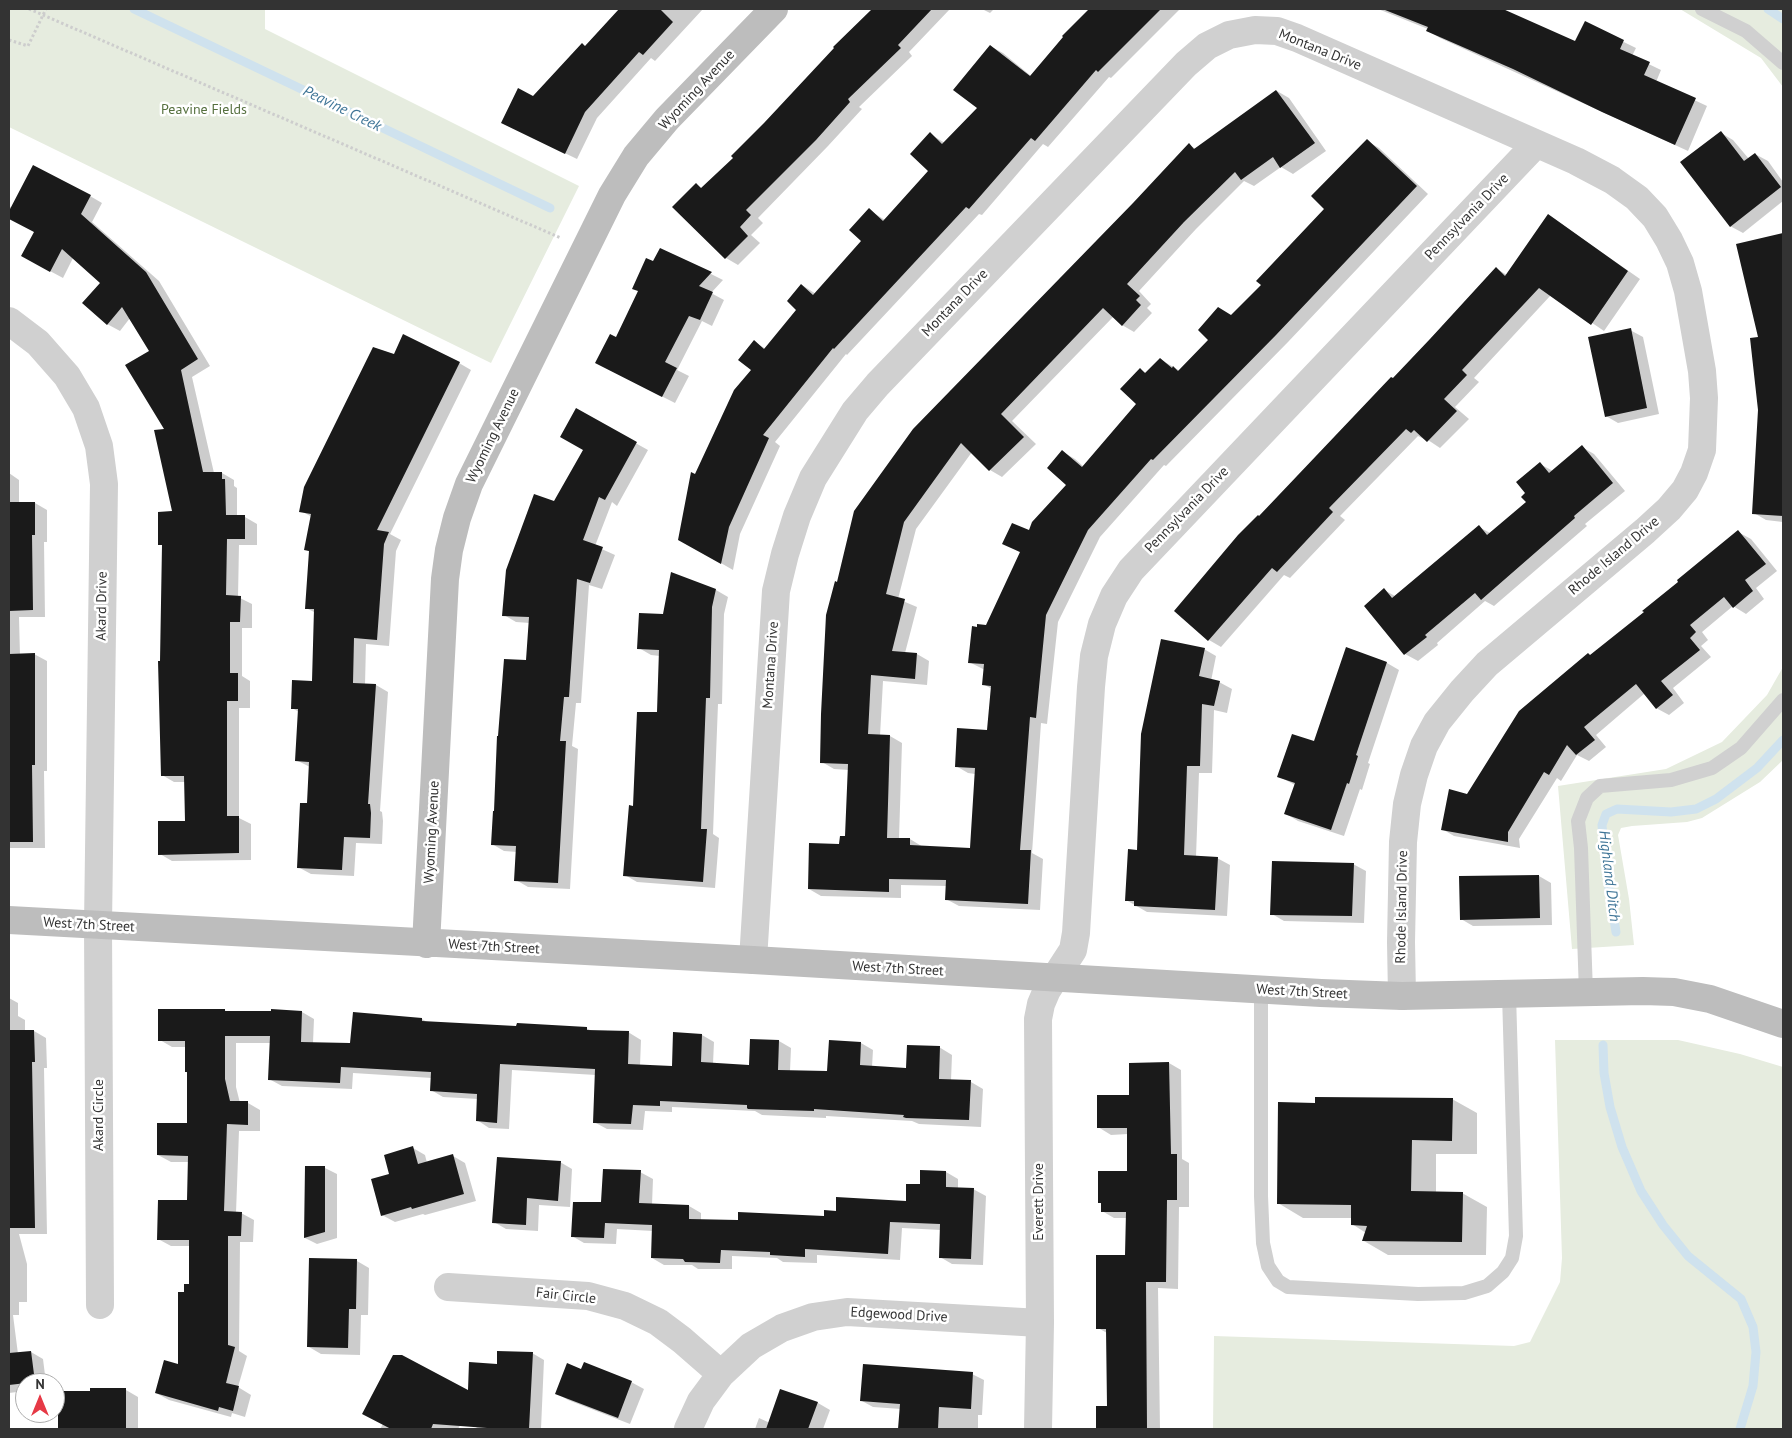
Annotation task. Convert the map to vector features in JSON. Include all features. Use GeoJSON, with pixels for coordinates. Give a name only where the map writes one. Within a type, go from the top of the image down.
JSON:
{"type":"FeatureCollection","features":[{"type":"Feature","properties":{"kind":"main road","name":"Wyoming Avenue"},"geometry":{"type":"LineString","coordinates":[[426,944],[445,579],[449,550],[457,518],[469,484],[612,195],[636,156],[667,119],[774,9]]}},
{"type":"Feature","properties":{"kind":"main road","name":"West 7th Street"},"geometry":{"type":"LineString","coordinates":[[9,920],[426,944],[753,960],[1261,990],[1402,996],[1674,992],[1710,999],[1783,1024]]}},
{"type":"Feature","properties":{"kind":"street","name":"Montana Drive"},"geometry":{"type":"LineString","coordinates":[[753,960],[776,591],[785,554],[814,478],[855,411],[878,384],[1186,64],[1207,46],[1229,36],[1255,30],[1277,31],[1298,38],[1536,144]]}},
{"type":"Feature","properties":{"kind":"street","name":"Pennsylvania Drive"},"geometry":{"type":"LineString","coordinates":[[1056,978],[1072,950],[1076,933],[1094,656],[1102,624],[1114,596],[1131,570],[1148,551],[1536,144]]}},
{"type":"Feature","properties":{"kind":"street","name":"Rhode Island Drive"},"geometry":{"type":"LineString","coordinates":[[1402,996],[1400,942],[1406,814],[1414,775],[1424,746],[1437,722],[1462,690],[1486,664],[1669,509],[1685,490],[1694,473],[1702,450],[1704,425],[1702,370],[1688,291],[1680,263],[1669,240],[1655,217],[1637,198],[1612,180],[1576,161],[1536,144]]}},
{"type":"Feature","properties":{"kind":"street","name":"Akard Drive"},"geometry":{"type":"LineString","coordinates":[[9,320],[38,343],[67,376],[86,408],[99,446],[104,484],[98,925]]}},
{"type":"Feature","properties":{"kind":"street","name":"Akard Circle"},"geometry":{"type":"LineString","coordinates":[[98,925],[100,1305]]}},
{"type":"Feature","properties":{"kind":"street","name":"Everett Drive"},"geometry":{"type":"LineString","coordinates":[[1038,1429],[1040,1323],[1038,1018],[1041,1004],[1056,978]]}},
{"type":"Feature","properties":{"kind":"street","name":"Fair Circle"},"geometry":{"type":"LineString","coordinates":[[448,1287],[588,1296],[625,1306],[658,1322],[721,1374]]}},
{"type":"Feature","properties":{"kind":"street","name":"Edgewood Drive"},"geometry":{"type":"LineString","coordinates":[[688,1429],[701,1401],[721,1374],[751,1346],[782,1328],[813,1317],[847,1312],[1040,1323]]}},
{"type":"Feature","properties":{"kind":"lane"},"geometry":{"type":"LineString","coordinates":[[1702,9],[1746,31],[1783,63]]}},
{"type":"Feature","properties":{"kind":"lane"},"geometry":{"type":"LineString","coordinates":[[1586,993],[1578,821],[1587,798],[1600,786],[1671,780],[1712,768],[1740,748],[1783,700]]}},
{"type":"Feature","properties":{"kind":"lane"},"geometry":{"type":"LineString","coordinates":[[1261,990],[1261,1196],[1263,1242],[1268,1266],[1278,1281],[1288,1287],[1418,1294],[1464,1293],[1486,1286],[1503,1272],[1512,1258],[1516,1236],[1509,994]]}},
{"type":"Feature","properties":{"kind":"path"},"geometry":{"type":"LineString","coordinates":[[29,9],[585,249]]}},
{"type":"Feature","properties":{"kind":"path"},"geometry":{"type":"LineString","coordinates":[[9,40],[28,46],[44,9]]}},
{"type":"Feature","properties":{"kind":"green space","name":"Peavine Fields"},"geometry":{"type":"Polygon","coordinates":[[[9,9],[265,9],[265,29],[579,186],[491,363],[9,127],[9,9]]]}},
{"type":"Feature","properties":{"kind":"green space"},"geometry":{"type":"Polygon","coordinates":[[[1680,9],[1783,9],[1783,87],[1761,58],[1680,9]]]}},
{"type":"Feature","properties":{"kind":"green space"},"geometry":{"type":"Polygon","coordinates":[[[1783,667],[1783,760],[1760,782],[1702,818],[1687,822],[1621,828],[1618,835],[1629,899],[1634,945],[1572,949],[1558,786],[1666,769],[1722,742],[1767,695],[1783,667]]]}},
{"type":"Feature","properties":{"kind":"green space"},"geometry":{"type":"Polygon","coordinates":[[[1555,1040],[1678,1040],[1740,1054],[1783,1067],[1783,1429],[1213,1429],[1214,1336],[1514,1346],[1530,1342],[1560,1282],[1562,1258],[1555,1040]]]}},
{"type":"Feature","properties":{"kind":"building"},"geometry":{"type":"Polygon","coordinates":[[[619,9],[660,9],[673,22],[643,55],[639,52],[585,112],[565,154],[501,123],[518,88],[533,96],[582,43],[585,46],[619,9]]]}},
{"type":"Feature","properties":{"kind":"building"},"geometry":{"type":"Polygon","coordinates":[[[872,9],[932,9],[898,45],[901,48],[848,99],[850,102],[816,140],[746,210],[751,215],[740,227],[748,236],[725,259],[672,207],[696,183],[701,188],[733,158],[731,156],[764,123],[833,47],[872,9]]]}},
{"type":"Feature","properties":{"kind":"building"},"geometry":{"type":"Polygon","coordinates":[[[1089,9],[1161,9],[1098,72],[1096,70],[1035,141],[1031,138],[969,209],[966,207],[833,348],[763,435],[769,438],[729,527],[721,564],[678,540],[691,472],[695,474],[734,390],[751,370],[738,360],[754,340],[764,349],[796,310],[787,301],[801,284],[813,295],[861,241],[849,230],[869,208],[883,221],[928,171],[910,154],[930,132],[942,144],[977,108],[953,90],[990,45],[1030,76],[1062,36],[1089,9]]]}},
{"type":"Feature","properties":{"kind":"building"},"geometry":{"type":"Polygon","coordinates":[[[1385,9],[1503,9],[1575,41],[1585,21],[1624,40],[1620,49],[1650,62],[1644,75],[1696,98],[1675,145],[1513,69],[1426,31],[1428,27],[1385,9]]]}},
{"type":"Feature","properties":{"kind":"building"},"geometry":{"type":"Polygon","coordinates":[[[1276,90],[1315,143],[1280,168],[1273,157],[1241,180],[1235,172],[1184,222],[1127,284],[1140,296],[1136,300],[1141,305],[1122,326],[1103,308],[1001,414],[1024,437],[989,471],[961,443],[904,522],[886,594],[905,599],[892,651],[917,653],[915,679],[871,675],[868,734],[890,735],[887,838],[910,838],[910,845],[970,848],[975,768],[955,767],[957,728],[987,730],[991,686],[982,685],[984,664],[968,663],[972,626],[977,627],[977,624],[986,625],[1020,552],[1002,544],[1012,523],[1029,530],[1032,522],[1066,485],[1047,468],[1062,450],[1082,467],[1136,404],[1120,389],[1140,368],[1145,373],[1160,358],[1178,371],[1208,340],[1198,330],[1218,307],[1231,315],[1261,285],[1256,281],[1324,209],[1311,196],[1367,139],[1417,186],[1276,335],[1153,460],[1151,459],[1088,530],[1046,615],[1036,718],[1030,717],[1020,850],[1031,850],[1028,904],[945,900],[946,880],[889,879],[889,892],[808,889],[809,843],[839,844],[840,836],[845,836],[848,764],[820,763],[821,714],[826,615],[835,581],[837,582],[854,511],[913,429],[1189,143],[1194,149],[1276,90]]]}},
{"type":"Feature","properties":{"kind":"building"},"geometry":{"type":"Polygon","coordinates":[[[1721,131],[1744,161],[1755,153],[1781,187],[1730,227],[1680,162],[1721,131]]]}},
{"type":"Feature","properties":{"kind":"building"},"geometry":{"type":"Polygon","coordinates":[[[33,165],[91,195],[81,214],[146,272],[198,359],[181,370],[203,472],[222,472],[222,479],[225,479],[226,515],[245,515],[245,539],[227,539],[226,595],[241,596],[240,622],[230,622],[230,673],[238,673],[238,701],[227,701],[227,816],[239,816],[239,853],[158,855],[158,821],[185,821],[184,776],[161,776],[158,661],[160,661],[162,545],[158,545],[158,512],[172,511],[154,430],[164,429],[125,365],[149,351],[122,307],[107,325],[82,303],[100,283],[62,249],[50,272],[21,256],[34,232],[9,219],[9,211],[33,165]]]}},
{"type":"Feature","properties":{"kind":"building"},"geometry":{"type":"Polygon","coordinates":[[[1548,214],[1628,271],[1591,325],[1539,288],[1462,370],[1467,375],[1444,399],[1457,411],[1427,442],[1414,430],[1411,433],[1406,429],[1329,508],[1333,512],[1277,572],[1272,568],[1208,641],[1174,611],[1238,535],[1259,516],[1391,377],[1393,378],[1496,267],[1505,276],[1548,214]]]}},
{"type":"Feature","properties":{"kind":"building"},"geometry":{"type":"Polygon","coordinates":[[[1783,233],[1783,516],[1752,514],[1758,410],[1750,338],[1758,337],[1736,244],[1783,233]]]}},
{"type":"Feature","properties":{"kind":"building"},"geometry":{"type":"Polygon","coordinates":[[[660,248],[712,272],[699,286],[713,292],[700,320],[689,316],[665,362],[677,368],[662,397],[595,363],[610,334],[616,337],[638,291],[632,289],[646,258],[653,261],[660,248]]]}},
{"type":"Feature","properties":{"kind":"building"},"geometry":{"type":"Polygon","coordinates":[[[1631,328],[1647,408],[1605,417],[1588,337],[1631,328]]]}},
{"type":"Feature","properties":{"kind":"building"},"geometry":{"type":"Polygon","coordinates":[[[403,334],[460,362],[377,530],[389,532],[384,544],[377,640],[354,638],[353,683],[376,684],[368,804],[370,804],[371,813],[370,838],[344,837],[342,870],[297,868],[300,803],[307,803],[309,762],[295,761],[298,709],[291,709],[292,680],[312,681],[314,609],[305,609],[309,551],[304,550],[311,514],[299,512],[304,487],[373,347],[394,354],[403,334]]]}},
{"type":"Feature","properties":{"kind":"building"},"geometry":{"type":"Polygon","coordinates":[[[576,408],[637,442],[605,500],[599,497],[583,540],[603,547],[590,583],[577,579],[569,697],[564,697],[560,741],[566,741],[558,883],[514,881],[516,846],[491,845],[497,736],[504,659],[526,660],[529,617],[502,616],[506,570],[534,494],[554,501],[583,450],[560,437],[576,408]]]}},
{"type":"Feature","properties":{"kind":"building"},"geometry":{"type":"Polygon","coordinates":[[[1582,445],[1613,483],[1481,600],[1475,593],[1425,635],[1427,637],[1404,655],[1364,606],[1384,588],[1392,598],[1479,525],[1487,535],[1526,502],[1521,497],[1525,493],[1516,482],[1540,462],[1549,473],[1582,445]]]}},
{"type":"Feature","properties":{"kind":"building"},"geometry":{"type":"Polygon","coordinates":[[[9,502],[35,502],[35,535],[32,535],[33,610],[9,611],[9,502]]]}},
{"type":"Feature","properties":{"kind":"building"},"geometry":{"type":"Polygon","coordinates":[[[1738,530],[1766,564],[1745,580],[1753,591],[1733,608],[1724,597],[1690,625],[1696,632],[1690,638],[1700,650],[1661,681],[1673,695],[1656,709],[1636,684],[1584,727],[1595,740],[1576,755],[1567,745],[1549,775],[1544,772],[1508,832],[1508,842],[1441,830],[1449,789],[1467,794],[1519,711],[1588,653],[1590,655],[1644,612],[1642,611],[1678,582],[1677,580],[1738,530]]]}},
{"type":"Feature","properties":{"kind":"building"},"geometry":{"type":"Polygon","coordinates":[[[671,572],[716,589],[712,607],[710,698],[706,698],[701,829],[707,829],[703,882],[623,876],[629,805],[633,806],[637,712],[657,712],[659,650],[637,649],[639,613],[663,614],[671,572]]]}},
{"type":"Feature","properties":{"kind":"building"},"geometry":{"type":"Polygon","coordinates":[[[1161,639],[1205,648],[1199,676],[1220,681],[1214,706],[1202,704],[1200,766],[1187,766],[1184,855],[1218,857],[1215,910],[1134,906],[1134,901],[1125,901],[1128,849],[1137,850],[1141,734],[1161,639]]]}},
{"type":"Feature","properties":{"kind":"building"},"geometry":{"type":"Polygon","coordinates":[[[1346,647],[1387,662],[1356,755],[1358,756],[1349,784],[1347,783],[1331,830],[1284,814],[1295,783],[1277,777],[1292,734],[1314,741],[1346,647]]]}},
{"type":"Feature","properties":{"kind":"building"},"geometry":{"type":"Polygon","coordinates":[[[35,653],[35,765],[32,765],[33,842],[9,842],[9,654],[35,653]]]}},
{"type":"Feature","properties":{"kind":"building"},"geometry":{"type":"Polygon","coordinates":[[[1272,861],[1354,863],[1352,916],[1270,915],[1272,861]]]}},
{"type":"Feature","properties":{"kind":"building"},"geometry":{"type":"Polygon","coordinates":[[[1539,875],[1540,918],[1460,920],[1459,876],[1539,875]]]}},
{"type":"Feature","properties":{"kind":"building"},"geometry":{"type":"Polygon","coordinates":[[[158,1009],[271,1011],[271,1009],[302,1011],[301,1042],[350,1043],[353,1012],[422,1018],[422,1021],[516,1026],[517,1023],[587,1027],[587,1030],[629,1031],[628,1064],[672,1066],[673,1032],[702,1034],[701,1062],[749,1065],[750,1039],[779,1040],[778,1070],[827,1071],[829,1040],[861,1042],[860,1065],[906,1068],[907,1045],[940,1046],[939,1079],[971,1080],[969,1120],[906,1118],[903,1117],[904,1115],[814,1109],[814,1111],[748,1109],[747,1105],[660,1101],[660,1106],[633,1105],[631,1124],[593,1123],[595,1069],[500,1064],[497,1123],[476,1121],[477,1094],[430,1091],[431,1072],[341,1067],[340,1083],[268,1080],[270,1036],[225,1036],[225,1079],[230,1101],[248,1101],[248,1125],[227,1124],[224,1211],[242,1212],[241,1236],[228,1236],[228,1345],[235,1347],[226,1383],[239,1386],[233,1411],[219,1407],[218,1411],[155,1393],[164,1360],[178,1364],[178,1292],[184,1292],[184,1284],[189,1284],[189,1240],[157,1240],[158,1200],[187,1200],[188,1156],[157,1155],[157,1123],[187,1123],[185,1041],[158,1041],[158,1009]]]}},
{"type":"Feature","properties":{"kind":"building"},"geometry":{"type":"Polygon","coordinates":[[[9,1030],[34,1030],[35,1062],[32,1062],[35,1228],[9,1228],[9,1030]]]}},
{"type":"Feature","properties":{"kind":"building"},"geometry":{"type":"Polygon","coordinates":[[[1169,1062],[1171,1154],[1177,1154],[1177,1200],[1167,1200],[1166,1282],[1146,1282],[1147,1429],[1096,1429],[1096,1406],[1107,1406],[1106,1329],[1096,1329],[1096,1255],[1125,1255],[1126,1212],[1101,1212],[1101,1203],[1098,1203],[1098,1171],[1127,1171],[1127,1128],[1097,1128],[1097,1095],[1129,1095],[1129,1063],[1169,1062]]]}},
{"type":"Feature","properties":{"kind":"building"},"geometry":{"type":"Polygon","coordinates":[[[1315,1097],[1453,1098],[1452,1141],[1412,1140],[1411,1191],[1463,1192],[1462,1242],[1362,1241],[1367,1226],[1351,1225],[1351,1205],[1277,1204],[1278,1102],[1315,1103],[1315,1097]]]}},
{"type":"Feature","properties":{"kind":"building"},"geometry":{"type":"Polygon","coordinates":[[[413,1146],[418,1164],[453,1154],[464,1194],[381,1216],[371,1179],[389,1174],[384,1155],[413,1146]]]}},
{"type":"Feature","properties":{"kind":"building"},"geometry":{"type":"Polygon","coordinates":[[[497,1157],[561,1161],[558,1201],[527,1198],[526,1225],[492,1223],[497,1157]]]}},
{"type":"Feature","properties":{"kind":"building"},"geometry":{"type":"Polygon","coordinates":[[[305,1166],[325,1166],[325,1232],[304,1238],[305,1166]]]}},
{"type":"Feature","properties":{"kind":"building"},"geometry":{"type":"Polygon","coordinates":[[[603,1169],[641,1170],[639,1203],[689,1205],[689,1219],[738,1220],[738,1212],[824,1216],[824,1210],[836,1211],[836,1197],[906,1201],[906,1184],[920,1184],[920,1170],[946,1171],[946,1187],[974,1188],[971,1259],[939,1258],[940,1224],[890,1222],[888,1254],[805,1249],[805,1257],[770,1255],[770,1252],[721,1250],[720,1263],[685,1262],[683,1259],[651,1258],[652,1225],[605,1223],[604,1238],[571,1237],[573,1202],[601,1202],[603,1169]]]}},
{"type":"Feature","properties":{"kind":"building"},"geometry":{"type":"Polygon","coordinates":[[[309,1258],[357,1259],[356,1309],[349,1309],[348,1348],[307,1347],[309,1258]]]}},
{"type":"Feature","properties":{"kind":"building"},"geometry":{"type":"Polygon","coordinates":[[[31,1351],[34,1373],[15,1373],[15,1384],[9,1385],[9,1353],[31,1351]]]}},
{"type":"Feature","properties":{"kind":"building"},"geometry":{"type":"Polygon","coordinates":[[[497,1351],[533,1352],[529,1429],[433,1424],[431,1429],[391,1429],[362,1414],[393,1355],[402,1355],[468,1390],[469,1362],[497,1364],[497,1351]]]}},
{"type":"Feature","properties":{"kind":"building"},"geometry":{"type":"Polygon","coordinates":[[[584,1362],[632,1381],[618,1418],[555,1394],[567,1363],[581,1369],[584,1362]]]}},
{"type":"Feature","properties":{"kind":"building"},"geometry":{"type":"Polygon","coordinates":[[[863,1364],[973,1372],[971,1409],[939,1407],[938,1429],[898,1429],[900,1404],[860,1401],[863,1364]]]}},
{"type":"Feature","properties":{"kind":"building"},"geometry":{"type":"Polygon","coordinates":[[[90,1388],[126,1388],[126,1429],[58,1429],[58,1423],[65,1423],[65,1391],[90,1391],[90,1388]]]}},
{"type":"Feature","properties":{"kind":"building"},"geometry":{"type":"Polygon","coordinates":[[[780,1389],[818,1402],[808,1429],[766,1429],[780,1389]]]}},
{"type":"Feature","properties":{"kind":"waterway","name":"Peavine Creek"},"geometry":{"type":"LineString","coordinates":[[134,9],[550,208]]}},
{"type":"Feature","properties":{"kind":"waterway","name":"Highland Ditch"},"geometry":{"type":"LineString","coordinates":[[1768,9],[1783,19]]}},
{"type":"Feature","properties":{"kind":"waterway","name":"Highland Ditch"},"geometry":{"type":"LineString","coordinates":[[1616,932],[1606,869],[1602,825],[1606,814],[1617,809],[1671,812],[1696,809],[1716,799],[1757,768],[1783,740]]}},
{"type":"Feature","properties":{"kind":"waterway"},"geometry":{"type":"LineString","coordinates":[[1603,1045],[1604,1073],[1610,1107],[1622,1147],[1641,1191],[1663,1225],[1688,1256],[1741,1299],[1753,1327],[1756,1352],[1753,1386],[1740,1429]]}}]}
